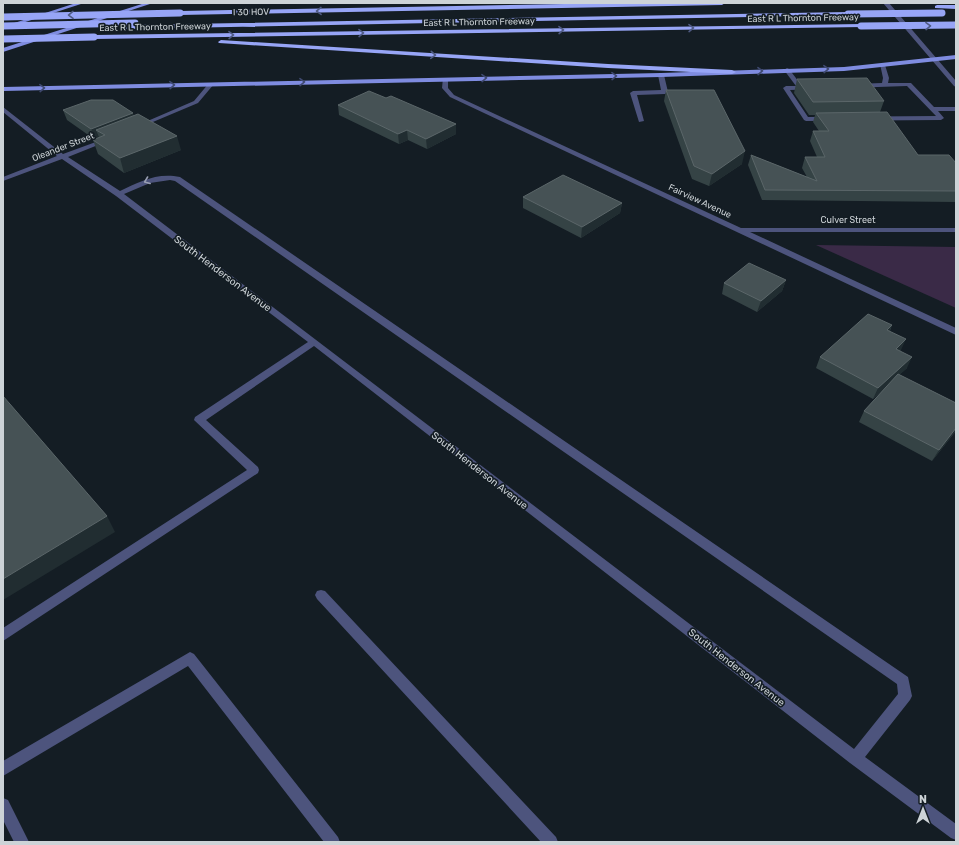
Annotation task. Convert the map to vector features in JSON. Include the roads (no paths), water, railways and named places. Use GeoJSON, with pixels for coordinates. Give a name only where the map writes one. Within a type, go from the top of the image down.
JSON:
{"type":"FeatureCollection","features":[{"type":"Feature","properties":{"kind":"highway","name":"East R L Thornton Freeway"},"geometry":{"type":"LineString","coordinates":[[3,16],[722,3]]}},
{"type":"Feature","properties":{"kind":"highway","name":"I 30 HOV"},"geometry":{"type":"LineString","coordinates":[[3,28],[125,27],[846,12],[956,7]]}},
{"type":"Feature","properties":{"kind":"highway","name":"I 30 HOV"},"geometry":{"type":"LineString","coordinates":[[3,28],[135,23],[846,12],[956,13]]}},
{"type":"Feature","properties":{"kind":"highway","name":"East R L Thornton Freeway"},"geometry":{"type":"LineString","coordinates":[[3,39],[956,25]]}},
{"type":"Feature","properties":{"kind":"highway"},"geometry":{"type":"LineString","coordinates":[[164,36],[244,44],[732,72]]}},
{"type":"Feature","properties":{"kind":"main road"},"geometry":{"type":"LineString","coordinates":[[3,28],[81,3]]}},
{"type":"Feature","properties":{"kind":"main road"},"geometry":{"type":"LineString","coordinates":[[3,50],[150,3]]}},
{"type":"Feature","properties":{"kind":"main road"},"geometry":{"type":"LineString","coordinates":[[3,89],[661,75],[844,69],[956,57]]}},
{"type":"Feature","properties":{"kind":"street"},"geometry":{"type":"LineString","coordinates":[[886,3],[956,85]]}},
{"type":"Feature","properties":{"kind":"street"},"geometry":{"type":"LineString","coordinates":[[882,65],[886,78],[884,85]]}},
{"type":"Feature","properties":{"kind":"street"},"geometry":{"type":"LineString","coordinates":[[787,70],[801,88]]}},
{"type":"Feature","properties":{"kind":"street"},"geometry":{"type":"LineString","coordinates":[[641,121],[633,93],[668,92],[661,75]]}},
{"type":"Feature","properties":{"kind":"street","name":"Fairview Avenue"},"geometry":{"type":"LineString","coordinates":[[445,79],[445,88],[452,96],[956,332]]}},
{"type":"Feature","properties":{"kind":"street"},"geometry":{"type":"LineString","coordinates":[[134,128],[196,102],[211,84]]}},
{"type":"Feature","properties":{"kind":"street"},"geometry":{"type":"LineString","coordinates":[[909,84],[941,118],[865,119],[835,116],[806,119],[786,88],[801,88],[816,90],[909,84]]}},
{"type":"Feature","properties":{"kind":"street","name":"South Henderson Avenue"},"geometry":{"type":"LineString","coordinates":[[3,109],[63,157],[119,194],[314,342],[855,758],[956,833]]}},
{"type":"Feature","properties":{"kind":"street"},"geometry":{"type":"LineString","coordinates":[[932,109],[956,109]]}},
{"type":"Feature","properties":{"kind":"street"},"geometry":{"type":"LineString","coordinates":[[860,112],[865,119]]}},
{"type":"Feature","properties":{"kind":"street"},"geometry":{"type":"LineString","coordinates":[[3,122],[14,118]]}},
{"type":"Feature","properties":{"kind":"street","name":"Oleander Street"},"geometry":{"type":"LineString","coordinates":[[3,180],[113,137]]}},
{"type":"Feature","properties":{"kind":"street"},"geometry":{"type":"LineString","coordinates":[[119,194],[150,180],[168,177],[177,179],[903,681],[905,696],[855,758]]}},
{"type":"Feature","properties":{"kind":"street","name":"Culver Street"},"geometry":{"type":"LineString","coordinates":[[740,230],[956,230]]}},
{"type":"Feature","properties":{"kind":"street"},"geometry":{"type":"LineString","coordinates":[[3,635],[254,470],[200,420],[314,342]]}},
{"type":"Feature","properties":{"kind":"street"},"geometry":{"type":"LineString","coordinates":[[321,595],[551,842]]}},
{"type":"Feature","properties":{"kind":"street"},"geometry":{"type":"LineString","coordinates":[[3,769],[190,658],[334,842]]}},
{"type":"Feature","properties":{"kind":"street"},"geometry":{"type":"LineString","coordinates":[[3,805],[22,842]]}}]}
